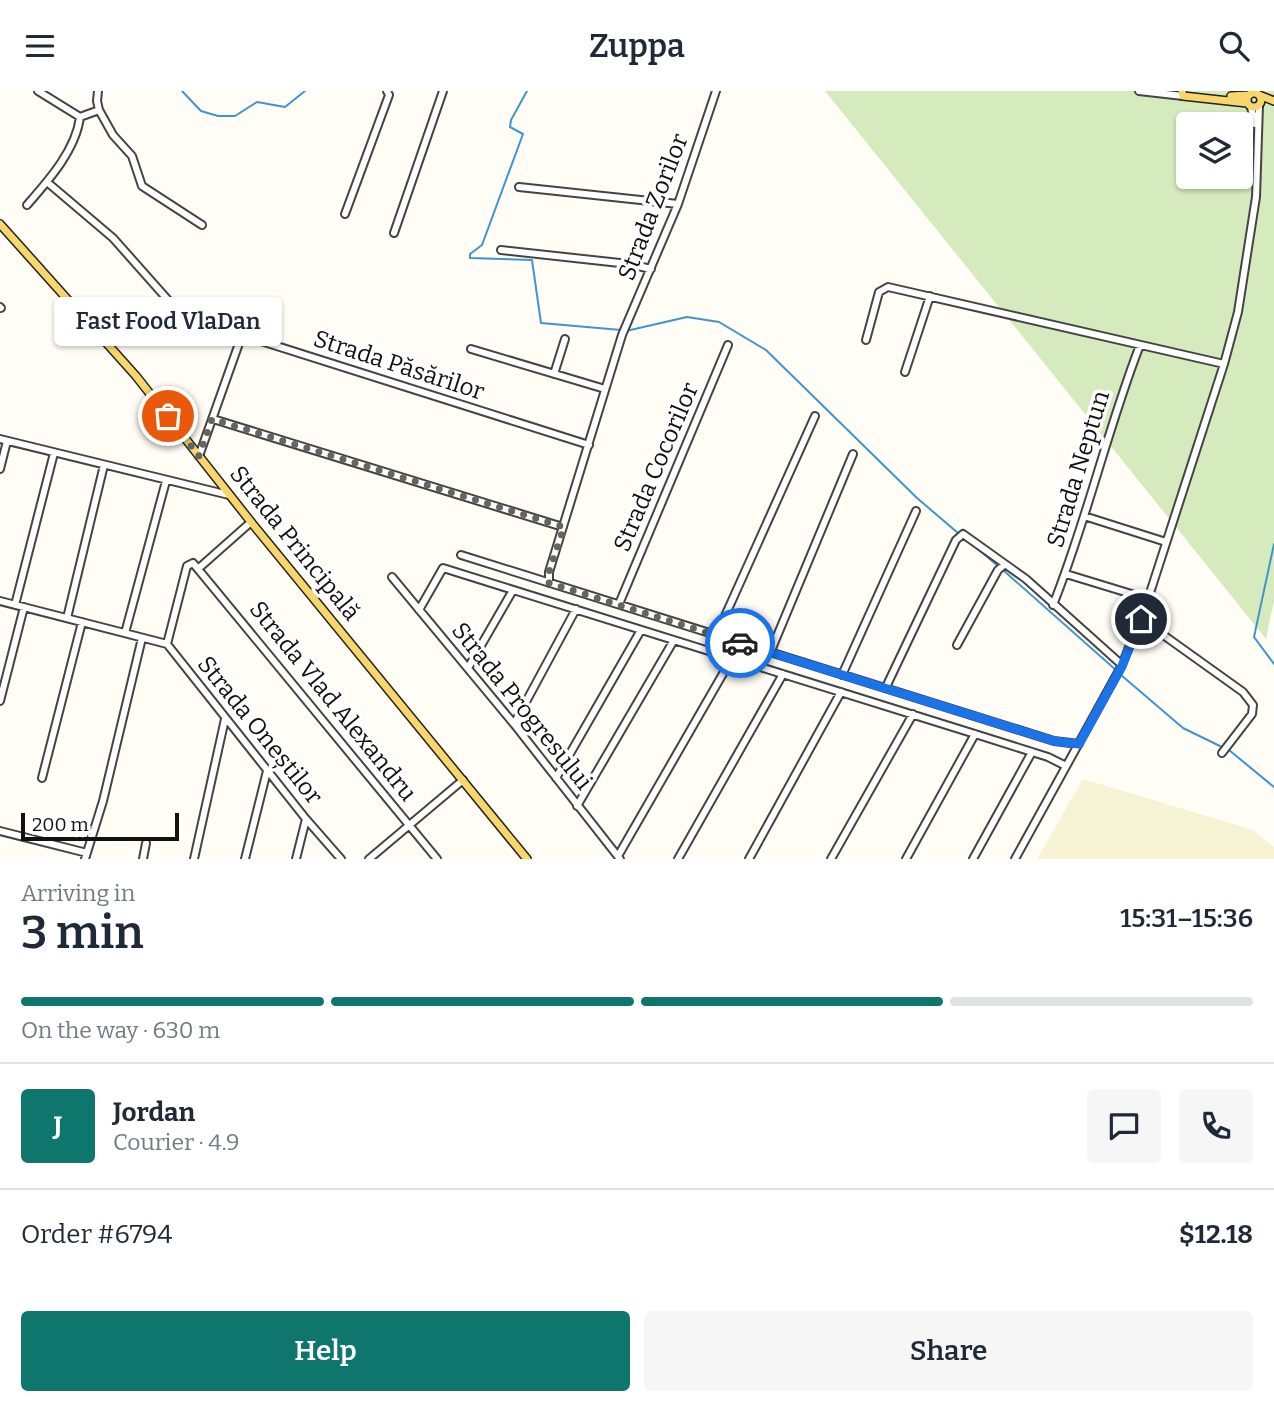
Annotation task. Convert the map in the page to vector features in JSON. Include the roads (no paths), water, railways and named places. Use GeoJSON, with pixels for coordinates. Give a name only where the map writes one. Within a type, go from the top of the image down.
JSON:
{"type":"FeatureCollection","features":[{"type":"Feature","properties":{"kind":"main road"},"geometry":{"type":"LineString","coordinates":[[1182,93],[1202,97],[1274,101]]}},
{"type":"Feature","properties":{"kind":"main road","name":"Strada Principală"},"geometry":{"type":"LineString","coordinates":[[0,224],[115,351],[527,859]]}},
{"type":"Feature","properties":{"kind":"street"},"geometry":{"type":"LineString","coordinates":[[38,91],[80,117]]}},
{"type":"Feature","properties":{"kind":"street"},"geometry":{"type":"LineString","coordinates":[[97,91],[100,110],[113,135],[132,156],[142,185],[202,225]]}},
{"type":"Feature","properties":{"kind":"street"},"geometry":{"type":"LineString","coordinates":[[345,214],[389,95],[387,91]]}},
{"type":"Feature","properties":{"kind":"street"},"geometry":{"type":"LineString","coordinates":[[394,233],[443,91]]}},
{"type":"Feature","properties":{"kind":"street","name":"Strada Zorilor"},"geometry":{"type":"LineString","coordinates":[[549,583],[549,572],[622,335],[678,204],[716,91]]}},
{"type":"Feature","properties":{"kind":"street"},"geometry":{"type":"LineString","coordinates":[[1139,91],[1182,93]]}},
{"type":"Feature","properties":{"kind":"street"},"geometry":{"type":"LineString","coordinates":[[1015,859],[1122,666],[1149,599],[1224,364],[1238,312],[1258,169],[1254,101]]}},
{"type":"Feature","properties":{"kind":"street"},"geometry":{"type":"LineString","coordinates":[[80,117],[100,110]]}},
{"type":"Feature","properties":{"kind":"street"},"geometry":{"type":"LineString","coordinates":[[27,205],[47,182],[71,145],[80,117]]}},
{"type":"Feature","properties":{"kind":"street","name":"Strada Păsărilor"},"geometry":{"type":"LineString","coordinates":[[47,182],[113,238],[192,327],[201,332],[242,335],[589,445]]}},
{"type":"Feature","properties":{"kind":"street"},"geometry":{"type":"LineString","coordinates":[[519,187],[678,204]]}},
{"type":"Feature","properties":{"kind":"street"},"geometry":{"type":"LineString","coordinates":[[501,250],[629,264],[651,269]]}},
{"type":"Feature","properties":{"kind":"street"},"geometry":{"type":"LineString","coordinates":[[866,340],[881,290],[888,287],[1224,364]]}},
{"type":"Feature","properties":{"kind":"street"},"geometry":{"type":"LineString","coordinates":[[905,372],[930,296]]}},
{"type":"Feature","properties":{"kind":"street"},"geometry":{"type":"LineString","coordinates":[[199,456],[242,335]]}},
{"type":"Feature","properties":{"kind":"street"},"geometry":{"type":"LineString","coordinates":[[554,374],[565,339]]}},
{"type":"Feature","properties":{"kind":"street","name":"Strada Cocorilor"},"geometry":{"type":"LineString","coordinates":[[619,604],[728,345]]}},
{"type":"Feature","properties":{"kind":"street","name":"Strada Neptun"},"geometry":{"type":"LineString","coordinates":[[1053,605],[1066,574],[1110,427],[1140,345]]}},
{"type":"Feature","properties":{"kind":"street"},"geometry":{"type":"LineString","coordinates":[[471,349],[605,390]]}},
{"type":"Feature","properties":{"kind":"street"},"geometry":{"type":"LineString","coordinates":[[716,636],[814,416]]}},
{"type":"Feature","properties":{"kind":"street"},"geometry":{"type":"LineString","coordinates":[[212,419],[564,527]]}},
{"type":"Feature","properties":{"kind":"street"},"geometry":{"type":"LineString","coordinates":[[0,469],[4,440],[230,495]]}},
{"type":"Feature","properties":{"kind":"street"},"geometry":{"type":"LineString","coordinates":[[15,605],[54,453]]}},
{"type":"Feature","properties":{"kind":"street"},"geometry":{"type":"LineString","coordinates":[[770,653],[853,454]]}},
{"type":"Feature","properties":{"kind":"street"},"geometry":{"type":"LineString","coordinates":[[67,618],[104,465]]}},
{"type":"Feature","properties":{"kind":"street"},"geometry":{"type":"LineString","coordinates":[[125,633],[166,481]]}},
{"type":"Feature","properties":{"kind":"street"},"geometry":{"type":"LineString","coordinates":[[842,675],[916,511]]}},
{"type":"Feature","properties":{"kind":"street"},"geometry":{"type":"LineString","coordinates":[[1084,516],[1166,542]]}},
{"type":"Feature","properties":{"kind":"street"},"geometry":{"type":"LineString","coordinates":[[167,644],[187,566],[193,563],[199,568],[251,522]]}},
{"type":"Feature","properties":{"kind":"street"},"geometry":{"type":"LineString","coordinates":[[886,687],[960,537],[1001,568],[1026,579],[1122,666]]}},
{"type":"Feature","properties":{"kind":"street"},"geometry":{"type":"LineString","coordinates":[[461,555],[1054,741],[1079,744]]}},
{"type":"Feature","properties":{"kind":"street","name":"Strada Vlad Alexandru"},"geometry":{"type":"LineString","coordinates":[[199,568],[437,859]]}},
{"type":"Feature","properties":{"kind":"street"},"geometry":{"type":"LineString","coordinates":[[419,610],[443,568],[1032,752],[1066,766]]}},
{"type":"Feature","properties":{"kind":"street"},"geometry":{"type":"LineString","coordinates":[[957,645],[1001,568]]}},
{"type":"Feature","properties":{"kind":"street"},"geometry":{"type":"LineString","coordinates":[[1066,574],[1149,599]]}},
{"type":"Feature","properties":{"kind":"street","name":"Strada Progresului"},"geometry":{"type":"LineString","coordinates":[[393,577],[619,858]]}},
{"type":"Feature","properties":{"kind":"street"},"geometry":{"type":"LineString","coordinates":[[468,668],[513,590]]}},
{"type":"Feature","properties":{"kind":"street","name":"Strada Oneștilor"},"geometry":{"type":"LineString","coordinates":[[0,601],[167,644],[267,771],[341,859]]}},
{"type":"Feature","properties":{"kind":"street"},"geometry":{"type":"LineString","coordinates":[[0,701],[23,607]]}},
{"type":"Feature","properties":{"kind":"street"},"geometry":{"type":"LineString","coordinates":[[513,724],[576,609]]}},
{"type":"Feature","properties":{"kind":"street"},"geometry":{"type":"LineString","coordinates":[[1141,619],[1243,692],[1253,705],[1252,714],[1222,753]]}},
{"type":"Feature","properties":{"kind":"street"},"geometry":{"type":"LineString","coordinates":[[42,778],[82,622]]}},
{"type":"Feature","properties":{"kind":"street"},"geometry":{"type":"LineString","coordinates":[[555,778],[641,630]]}},
{"type":"Feature","properties":{"kind":"street"},"geometry":{"type":"LineString","coordinates":[[0,831],[86,856],[103,801],[142,638]]}},
{"type":"Feature","properties":{"kind":"street"},"geometry":{"type":"LineString","coordinates":[[577,806],[674,640]]}},
{"type":"Feature","properties":{"kind":"street"},"geometry":{"type":"LineString","coordinates":[[619,858],[732,659]]}},
{"type":"Feature","properties":{"kind":"street"},"geometry":{"type":"LineString","coordinates":[[678,859],[783,674]]}},
{"type":"Feature","properties":{"kind":"street"},"geometry":{"type":"LineString","coordinates":[[750,859],[841,692]]}},
{"type":"Feature","properties":{"kind":"street"},"geometry":{"type":"LineString","coordinates":[[831,859],[912,714]]}},
{"type":"Feature","properties":{"kind":"street"},"geometry":{"type":"LineString","coordinates":[[194,859],[225,719]]}},
{"type":"Feature","properties":{"kind":"street"},"geometry":{"type":"LineString","coordinates":[[906,859],[975,734]]}},
{"type":"Feature","properties":{"kind":"street"},"geometry":{"type":"LineString","coordinates":[[973,859],[1032,752]]}},
{"type":"Feature","properties":{"kind":"street"},"geometry":{"type":"LineString","coordinates":[[245,859],[267,771]]}},
{"type":"Feature","properties":{"kind":"street"},"geometry":{"type":"LineString","coordinates":[[369,859],[463,780]]}},
{"type":"Feature","properties":{"kind":"street"},"geometry":{"type":"LineString","coordinates":[[296,859],[306,819]]}},
{"type":"Feature","properties":{"kind":"street"},"geometry":{"type":"LineString","coordinates":[[143,859],[146,843]]}},
{"type":"Feature","properties":{"kind":"waterway"},"geometry":{"type":"LineString","coordinates":[[182,91],[201,111],[218,116],[235,116],[257,102],[285,107],[305,91]]}},
{"type":"Feature","properties":{"kind":"waterway"},"geometry":{"type":"LineString","coordinates":[[527,91],[510,127],[523,134],[482,245],[470,254],[470,258],[532,260],[541,323],[621,330]]}},
{"type":"Feature","properties":{"kind":"waterway"},"geometry":{"type":"LineString","coordinates":[[626,331],[687,317],[719,322],[766,350],[917,498],[958,533]]}},
{"type":"Feature","properties":{"kind":"waterway"},"geometry":{"type":"LineString","coordinates":[[971,543],[999,567]]}},
{"type":"Feature","properties":{"kind":"waterway"},"geometry":{"type":"LineString","coordinates":[[1274,544],[1254,637],[1274,664]]}},
{"type":"Feature","properties":{"kind":"waterway"},"geometry":{"type":"LineString","coordinates":[[1003,570],[1117,671]]}},
{"type":"Feature","properties":{"kind":"waterway"},"geometry":{"type":"LineString","coordinates":[[1121,675],[1183,728],[1224,748]]}},
{"type":"Feature","properties":{"kind":"waterway"},"geometry":{"type":"LineString","coordinates":[[1229,750],[1274,787]]}},
{"type":"Feature","properties":{"kind":"place","name":"Fast Food VlaDan"},"geometry":{"type":"Point","coordinates":[168,416]}}]}
